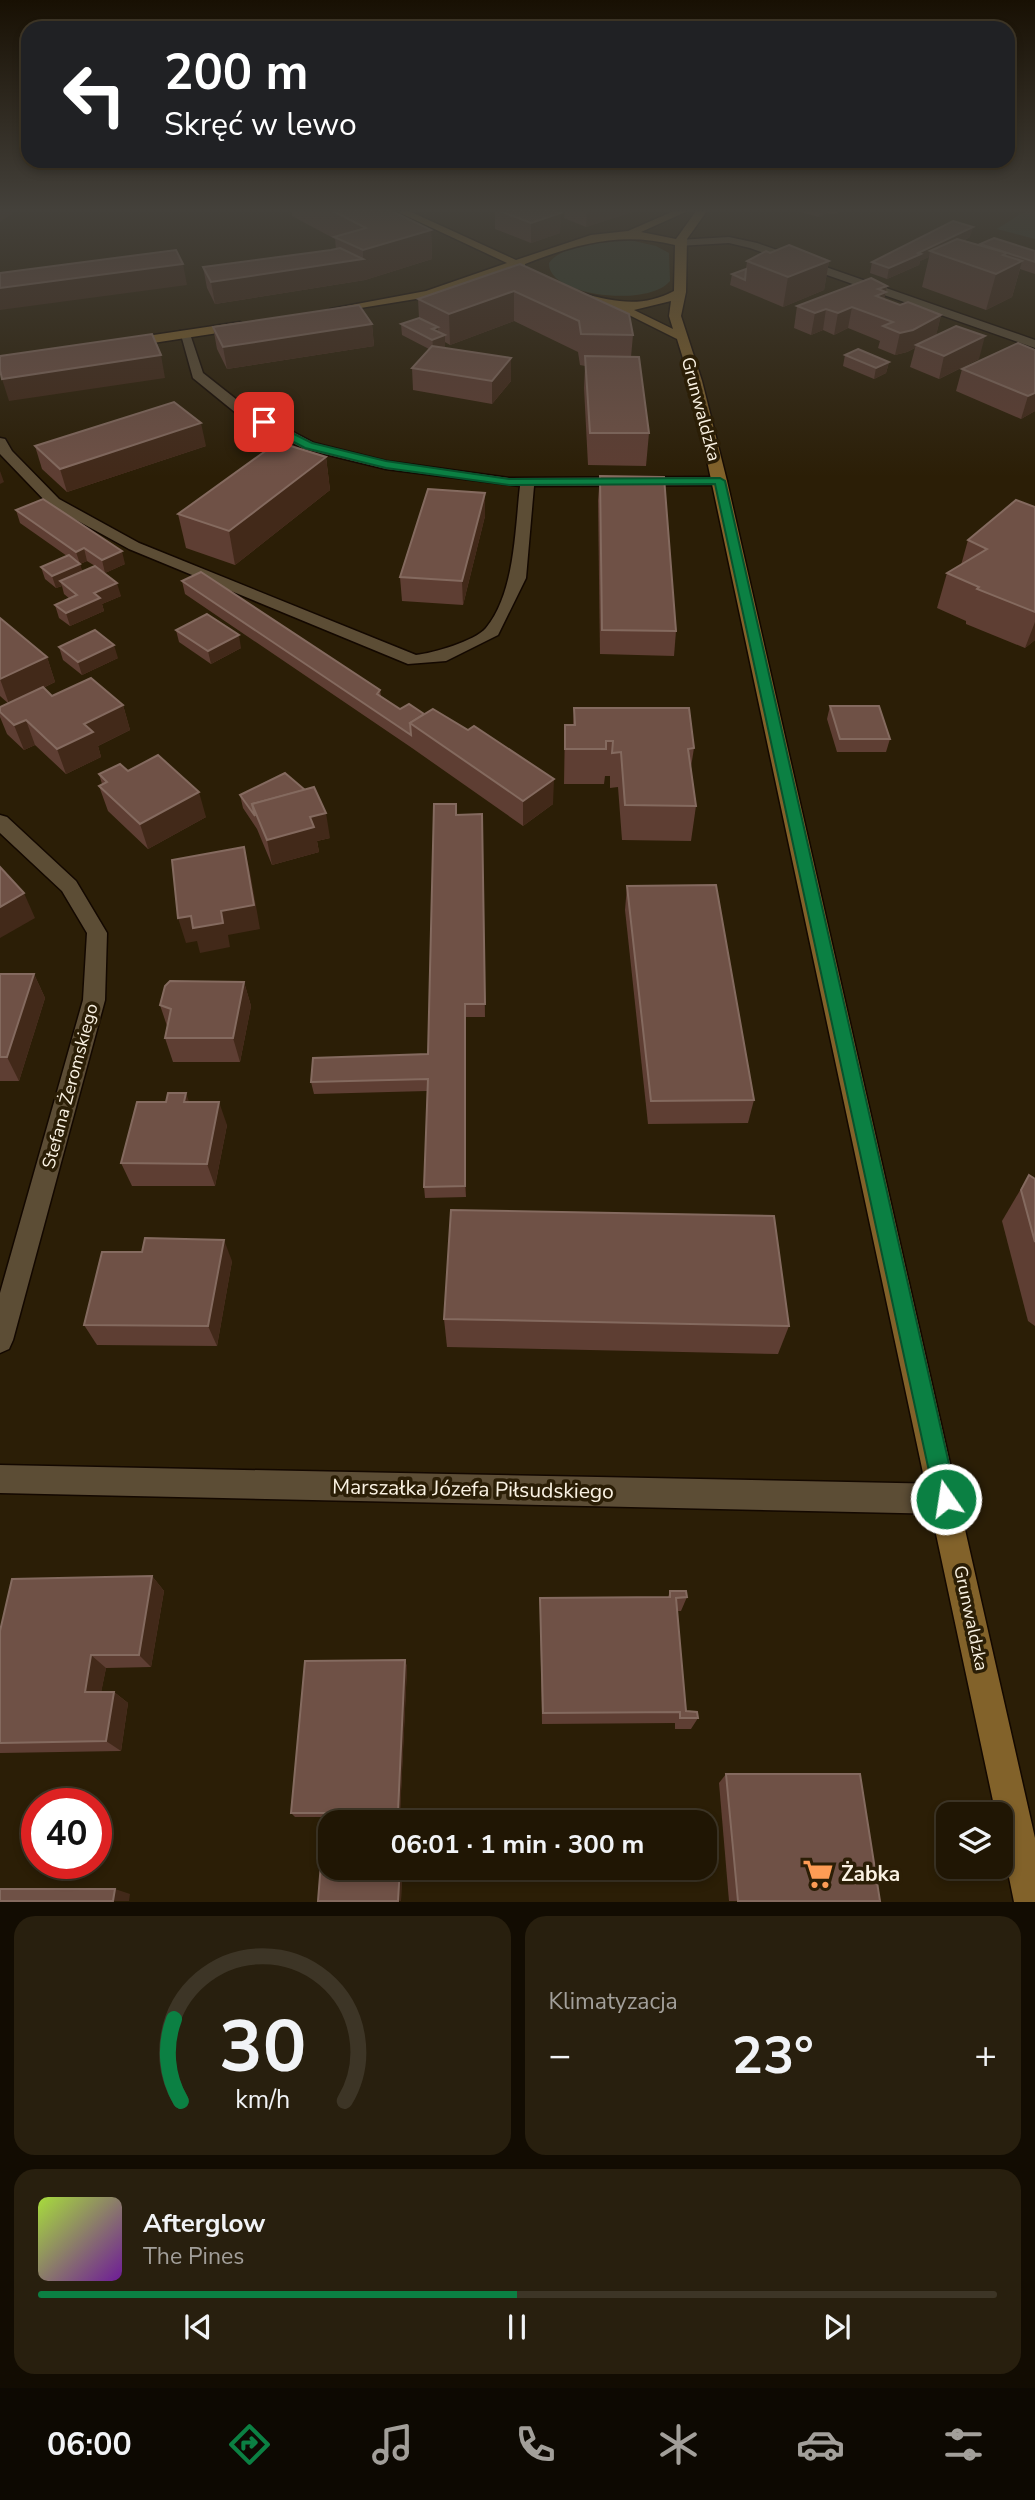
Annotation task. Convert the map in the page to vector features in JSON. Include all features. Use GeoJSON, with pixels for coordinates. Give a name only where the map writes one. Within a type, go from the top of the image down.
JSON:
{"type":"FeatureCollection","features":[{"type":"Feature","properties":{"kind":"street"},"geometry":{"type":"LineString","coordinates":[[319,314],[405,300]]}},
{"type":"Feature","properties":{"kind":"street","name":"Grunwaldzka"},"geometry":{"type":"LineString","coordinates":[[597,300],[619,307],[681,337],[696,381],[946,1499],[1032,1902]]}},
{"type":"Feature","properties":{"kind":"street"},"geometry":{"type":"LineString","coordinates":[[619,307],[650,305],[662,300]]}},
{"type":"Feature","properties":{"kind":"street"},"geometry":{"type":"LineString","coordinates":[[677,300],[674,306],[681,337]]}},
{"type":"Feature","properties":{"kind":"street"},"geometry":{"type":"LineString","coordinates":[[911,300],[1035,344]]}},
{"type":"Feature","properties":{"kind":"street"},"geometry":{"type":"LineString","coordinates":[[118,344],[253,324]]}},
{"type":"Feature","properties":{"kind":"street"},"geometry":{"type":"LineString","coordinates":[[184,334],[197,375],[242,410],[309,446],[386,465],[527,482],[720,481]]}},
{"type":"Feature","properties":{"kind":"street"},"geometry":{"type":"LineString","coordinates":[[0,442],[6,453],[54,502],[134,546],[414,660],[440,657],[492,632],[518,578],[527,482]]}},
{"type":"Feature","properties":{"kind":"street","name":"Stefana Żeromskiego"},"geometry":{"type":"LineString","coordinates":[[0,822],[69,886],[97,933],[94,999],[0,1340]]}},
{"type":"Feature","properties":{"kind":"street","name":"Marszałka Józefa Piłsudskiego"},"geometry":{"type":"LineString","coordinates":[[0,1479],[946,1499]]}},
{"type":"Feature","properties":{"kind":"building"},"geometry":{"type":"Polygon","coordinates":[[[420,300],[489,300],[449,314],[420,300]]]}},
{"type":"Feature","properties":{"kind":"building"},"geometry":{"type":"Polygon","coordinates":[[[533,300],[598,300],[629,314],[633,335],[581,334],[579,321],[533,300]]]}},
{"type":"Feature","properties":{"kind":"building"},"geometry":{"type":"Polygon","coordinates":[[[813,300],[886,300],[900,305],[908,302],[941,315],[913,330],[900,333],[883,326],[893,322],[852,307],[838,313],[826,309],[815,313],[797,306],[813,300]]]}},
{"type":"Feature","properties":{"kind":"building"},"geometry":{"type":"Polygon","coordinates":[[[359,305],[372,324],[223,347],[213,327],[359,305]]]}},
{"type":"Feature","properties":{"kind":"building"},"geometry":{"type":"Polygon","coordinates":[[[419,318],[438,327],[432,329],[445,335],[432,340],[401,324],[419,318]]]}},
{"type":"Feature","properties":{"kind":"building"},"geometry":{"type":"Polygon","coordinates":[[[956,326],[985,336],[944,356],[916,345],[956,326]]]}},
{"type":"Feature","properties":{"kind":"building"},"geometry":{"type":"Polygon","coordinates":[[[152,334],[161,355],[2,379],[0,356],[152,334]]]}},
{"type":"Feature","properties":{"kind":"building"},"geometry":{"type":"Polygon","coordinates":[[[1018,343],[1035,350],[1035,393],[1028,396],[962,369],[1018,343]]]}},
{"type":"Feature","properties":{"kind":"building"},"geometry":{"type":"Polygon","coordinates":[[[432,346],[511,358],[492,381],[412,368],[432,346]]]}},
{"type":"Feature","properties":{"kind":"building"},"geometry":{"type":"Polygon","coordinates":[[[858,349],[889,362],[876,368],[845,355],[858,349]]]}},
{"type":"Feature","properties":{"kind":"building"},"geometry":{"type":"Polygon","coordinates":[[[585,356],[639,357],[649,433],[590,433],[585,356]]]}},
{"type":"Feature","properties":{"kind":"building"},"geometry":{"type":"Polygon","coordinates":[[[174,402],[201,423],[60,469],[35,446],[174,402]]]}},
{"type":"Feature","properties":{"kind":"building"},"geometry":{"type":"Polygon","coordinates":[[[278,442],[326,457],[229,531],[178,514],[278,442]]]}},
{"type":"Feature","properties":{"kind":"building"},"geometry":{"type":"Polygon","coordinates":[[[600,476],[664,477],[676,631],[602,630],[600,476]]]}},
{"type":"Feature","properties":{"kind":"building"},"geometry":{"type":"Polygon","coordinates":[[[428,489],[485,493],[462,581],[400,577],[428,489]]]}},
{"type":"Feature","properties":{"kind":"building"},"geometry":{"type":"Polygon","coordinates":[[[43,499],[122,551],[102,560],[84,548],[76,552],[16,510],[43,499]]]}},
{"type":"Feature","properties":{"kind":"building"},"geometry":{"type":"Polygon","coordinates":[[[1016,500],[1035,507],[1035,612],[977,589],[979,587],[947,573],[987,549],[968,540],[1016,500]]]}},
{"type":"Feature","properties":{"kind":"building"},"geometry":{"type":"Polygon","coordinates":[[[69,555],[80,564],[52,576],[41,567],[69,555]]]}},
{"type":"Feature","properties":{"kind":"building"},"geometry":{"type":"Polygon","coordinates":[[[95,566],[117,583],[94,593],[100,598],[66,613],[55,605],[77,595],[60,581],[95,566]]]}},
{"type":"Feature","properties":{"kind":"building"},"geometry":{"type":"Polygon","coordinates":[[[201,572],[380,690],[377,694],[400,709],[409,704],[424,714],[410,723],[411,735],[182,581],[201,572]]]}},
{"type":"Feature","properties":{"kind":"building"},"geometry":{"type":"Polygon","coordinates":[[[207,614],[239,635],[208,651],[176,630],[207,614]]]}},
{"type":"Feature","properties":{"kind":"building"},"geometry":{"type":"Polygon","coordinates":[[[0,618],[47,657],[0,679],[0,618]]]}},
{"type":"Feature","properties":{"kind":"building"},"geometry":{"type":"Polygon","coordinates":[[[95,630],[114,645],[78,662],[59,647],[95,630]]]}},
{"type":"Feature","properties":{"kind":"building"},"geometry":{"type":"Polygon","coordinates":[[[91,678],[123,705],[84,724],[93,732],[57,749],[26,720],[14,725],[0,712],[0,707],[43,687],[52,696],[91,678]]]}},
{"type":"Feature","properties":{"kind":"building"},"geometry":{"type":"Polygon","coordinates":[[[830,706],[879,706],[890,739],[840,739],[830,706]]]}},
{"type":"Feature","properties":{"kind":"building"},"geometry":{"type":"Polygon","coordinates":[[[574,708],[689,708],[694,748],[688,749],[696,806],[625,805],[621,752],[612,753],[613,741],[606,741],[606,749],[565,749],[565,725],[575,725],[574,708]]]}},
{"type":"Feature","properties":{"kind":"building"},"geometry":{"type":"Polygon","coordinates":[[[433,709],[468,730],[474,726],[554,779],[523,801],[410,723],[433,709]]]}},
{"type":"Feature","properties":{"kind":"building"},"geometry":{"type":"Polygon","coordinates":[[[158,755],[199,792],[140,824],[99,786],[107,782],[99,774],[120,764],[128,771],[158,755]]]}},
{"type":"Feature","properties":{"kind":"building"},"geometry":{"type":"Polygon","coordinates":[[[285,773],[305,790],[252,804],[255,816],[240,795],[285,773]]]}},
{"type":"Feature","properties":{"kind":"building"},"geometry":{"type":"Polygon","coordinates":[[[314,787],[326,813],[310,817],[314,827],[267,840],[252,804],[314,787]]]}},
{"type":"Feature","properties":{"kind":"building"},"geometry":{"type":"Polygon","coordinates":[[[434,804],[456,804],[456,815],[482,814],[485,1004],[465,1004],[465,1186],[424,1187],[428,1079],[311,1082],[313,1058],[428,1054],[434,804]]]}},
{"type":"Feature","properties":{"kind":"building"},"geometry":{"type":"Polygon","coordinates":[[[244,847],[254,905],[221,911],[223,923],[193,928],[191,916],[178,918],[172,860],[244,847]]]}},
{"type":"Feature","properties":{"kind":"building"},"geometry":{"type":"Polygon","coordinates":[[[0,867],[24,893],[0,907],[0,867]]]}},
{"type":"Feature","properties":{"kind":"building"},"geometry":{"type":"Polygon","coordinates":[[[716,885],[754,1100],[651,1101],[627,886],[716,885]]]}},
{"type":"Feature","properties":{"kind":"building"},"geometry":{"type":"Polygon","coordinates":[[[0,974],[34,974],[7,1057],[0,1057],[0,974]]]}},
{"type":"Feature","properties":{"kind":"building"},"geometry":{"type":"Polygon","coordinates":[[[170,981],[244,982],[233,1038],[165,1038],[171,1009],[160,1005],[165,986],[170,981]]]}},
{"type":"Feature","properties":{"kind":"building"},"geometry":{"type":"Polygon","coordinates":[[[168,1093],[186,1093],[184,1102],[219,1102],[207,1164],[121,1163],[137,1102],[166,1102],[168,1093]]]}},
{"type":"Feature","properties":{"kind":"building"},"geometry":{"type":"Polygon","coordinates":[[[1029,1175],[1035,1179],[1035,1242],[1021,1190],[1029,1175]]]}},
{"type":"Feature","properties":{"kind":"building"},"geometry":{"type":"Polygon","coordinates":[[[451,1210],[774,1216],[789,1326],[444,1319],[451,1210]]]}},
{"type":"Feature","properties":{"kind":"building"},"geometry":{"type":"Polygon","coordinates":[[[145,1238],[224,1240],[208,1326],[84,1325],[102,1252],[142,1252],[145,1238]]]}},
{"type":"Feature","properties":{"kind":"building"},"geometry":{"type":"Polygon","coordinates":[[[152,1576],[139,1655],[91,1655],[85,1692],[114,1692],[106,1741],[0,1743],[0,1631],[12,1579],[152,1576]]]}},
{"type":"Feature","properties":{"kind":"building"},"geometry":{"type":"Polygon","coordinates":[[[670,1591],[686,1591],[687,1597],[676,1598],[686,1711],[697,1712],[698,1718],[680,1718],[680,1712],[543,1713],[540,1598],[670,1597],[670,1591]]]}},
{"type":"Feature","properties":{"kind":"building"},"geometry":{"type":"Polygon","coordinates":[[[405,1660],[398,1810],[318,1810],[318,1813],[291,1813],[305,1661],[405,1660]]]}},
{"type":"Feature","properties":{"kind":"building"},"geometry":{"type":"Polygon","coordinates":[[[726,1774],[860,1774],[880,1901],[738,1901],[726,1774]]]}},
{"type":"Feature","properties":{"kind":"building"},"geometry":{"type":"Polygon","coordinates":[[[320,1880],[399,1880],[398,1901],[318,1901],[320,1880]]]}},
{"type":"Feature","properties":{"kind":"building"},"geometry":{"type":"Polygon","coordinates":[[[0,1889],[115,1889],[113,1901],[0,1901],[0,1889]]]}},
{"type":"Feature","properties":{"kind":"place","name":"Żabka"},"geometry":{"type":"Point","coordinates":[818,1874]}},
{"type":"Feature","properties":{"kind":"route"},"geometry":{"type":"LineString","coordinates":[[264,422],[309,446],[386,465],[509,482],[720,481],[946,1499]]}}]}
